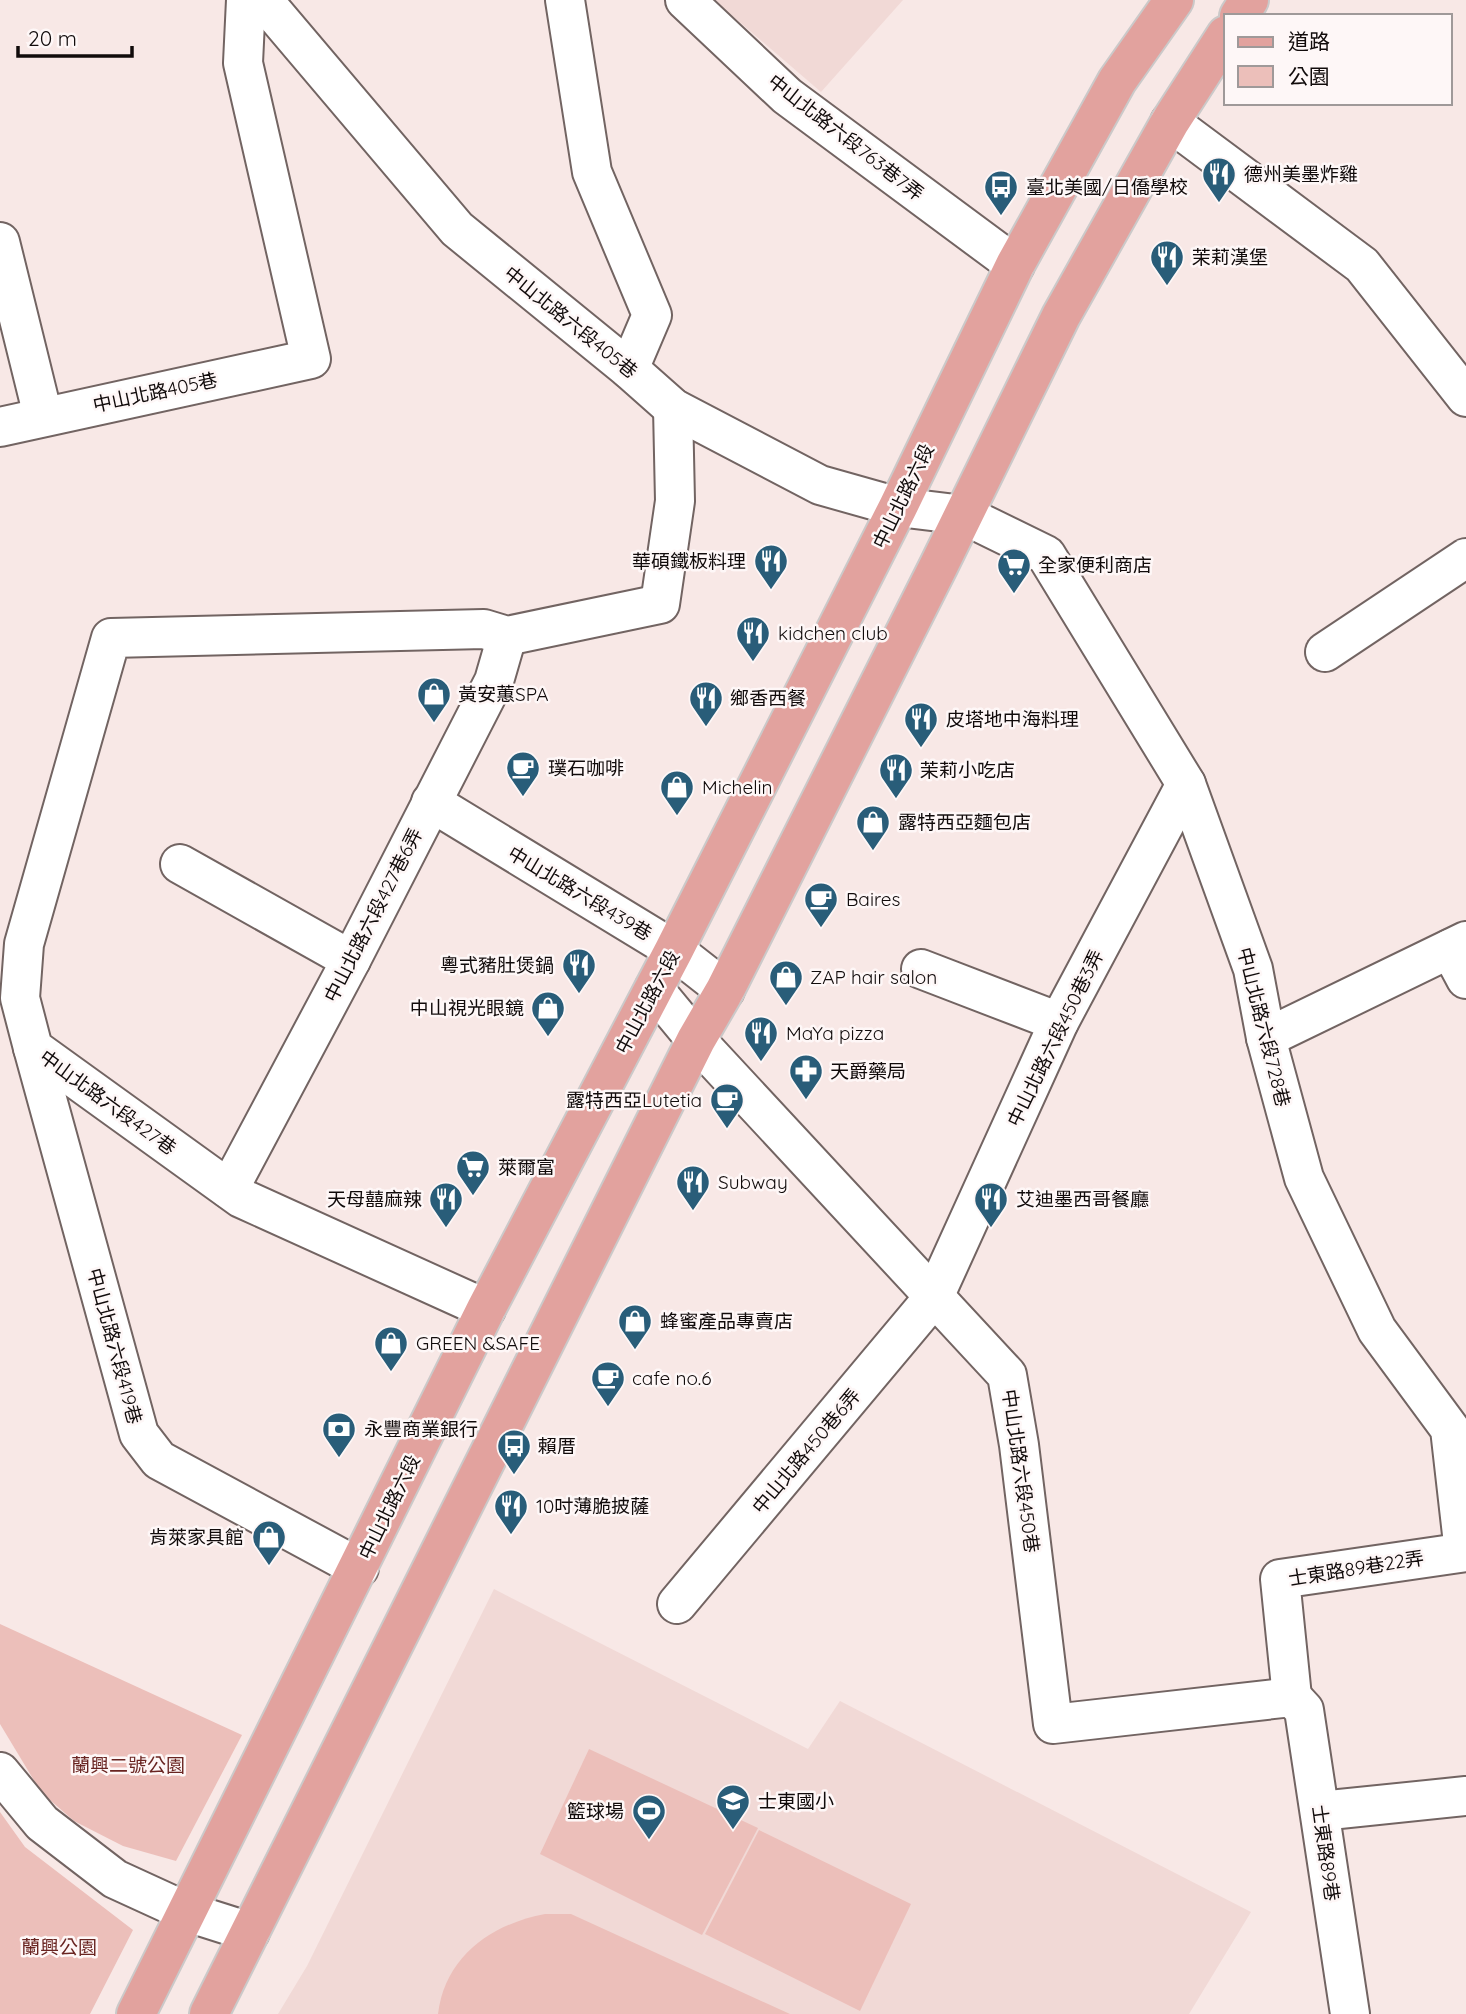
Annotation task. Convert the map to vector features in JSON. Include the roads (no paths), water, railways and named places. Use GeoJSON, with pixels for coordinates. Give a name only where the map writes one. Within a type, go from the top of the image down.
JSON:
{"type":"FeatureCollection","features":[{"type":"Feature","properties":{"kind":"main road","name":"中山北路六段"},"geometry":{"type":"LineString","coordinates":[[136,2014],[486,1309],[654,989],[898,507],[1014,265],[1117,81],[1174,0]]}},
{"type":"Feature","properties":{"kind":"main road"},"geometry":{"type":"LineString","coordinates":[[209,2014],[696,1040],[725,990],[964,515],[1061,316],[1170,122],[1224,38]]}},
{"type":"Feature","properties":{"kind":"street","name":"中山北路405巷"},"geometry":{"type":"LineString","coordinates":[[0,427],[311,359],[243,63],[246,0]]}},
{"type":"Feature","properties":{"kind":"street","name":"中山北路六段405巷"},"geometry":{"type":"LineString","coordinates":[[263,0],[457,229],[673,408],[820,485],[898,507],[964,515]]}},
{"type":"Feature","properties":{"kind":"street"},"geometry":{"type":"LineString","coordinates":[[565,0],[592,173],[652,315],[629,369]]}},
{"type":"Feature","properties":{"kind":"street","name":"中山北路六段763巷7弄"},"geometry":{"type":"LineString","coordinates":[[685,0],[787,96],[1014,265]]}},
{"type":"Feature","properties":{"kind":"street"},"geometry":{"type":"LineString","coordinates":[[1170,122],[1362,265],[1466,397]]}},
{"type":"Feature","properties":{"kind":"street"},"geometry":{"type":"LineString","coordinates":[[0,242],[43,416]]}},
{"type":"Feature","properties":{"kind":"street"},"geometry":{"type":"LineString","coordinates":[[506,636],[660,604],[675,501],[673,408]]}},
{"type":"Feature","properties":{"kind":"street","name":"中山北路六段728巷"},"geometry":{"type":"LineString","coordinates":[[964,515],[1046,555],[1186,784],[1253,969],[1266,1038],[1304,1178],[1377,1329],[1450,1429],[1465,1552]]}},
{"type":"Feature","properties":{"kind":"street"},"geometry":{"type":"LineString","coordinates":[[1325,652],[1466,558]]}},
{"type":"Feature","properties":{"kind":"street","name":"中山北路六段427巷"},"geometry":{"type":"LineString","coordinates":[[486,1309],[241,1198],[33,1048],[20,998],[24,943],[111,638],[484,629],[506,636]]}},
{"type":"Feature","properties":{"kind":"street","name":"中山北路六段427巷6弄"},"geometry":{"type":"LineString","coordinates":[[229,1189],[351,960],[494,681],[506,636]]}},
{"type":"Feature","properties":{"kind":"street","name":"中山北路六段450巷3弄"},"geometry":{"type":"LineString","coordinates":[[934,1297],[1059,1022],[1186,784]]}},
{"type":"Feature","properties":{"kind":"street","name":"中山北路六段439巷"},"geometry":{"type":"LineString","coordinates":[[431,803],[674,950],[725,990]]}},
{"type":"Feature","properties":{"kind":"street"},"geometry":{"type":"LineString","coordinates":[[180,864],[351,960]]}},
{"type":"Feature","properties":{"kind":"street"},"geometry":{"type":"LineString","coordinates":[[1266,1038],[1461,956]]}},
{"type":"Feature","properties":{"kind":"street"},"geometry":{"type":"LineString","coordinates":[[921,969],[1059,1022]]}},
{"type":"Feature","properties":{"kind":"street","name":"中山北路六段450巷"},"geometry":{"type":"LineString","coordinates":[[654,989],[696,1040],[1007,1375],[1019,1445],[1053,1724],[1292,1697]]}},
{"type":"Feature","properties":{"kind":"street","name":"中山北路六段419巷"},"geometry":{"type":"LineString","coordinates":[[33,1048],[138,1434],[159,1460],[359,1568]]}},
{"type":"Feature","properties":{"kind":"street","name":"中山北路450巷6弄"},"geometry":{"type":"LineString","coordinates":[[677,1604],[934,1297]]}},
{"type":"Feature","properties":{"kind":"street","name":"士東路89巷22弄"},"geometry":{"type":"LineString","coordinates":[[1292,1697],[1280,1579],[1465,1552]]}},
{"type":"Feature","properties":{"kind":"street","name":"士東路89巷"},"geometry":{"type":"LineString","coordinates":[[1292,1697],[1304,1710],[1350,2014]]}},
{"type":"Feature","properties":{"kind":"street"},"geometry":{"type":"LineString","coordinates":[[0,1772],[42,1823],[115,1879],[187,1912],[250,1932]]}},
{"type":"Feature","properties":{"kind":"street"},"geometry":{"type":"LineString","coordinates":[[1320,1811],[1466,1796]]}},
{"type":"Feature","properties":{"kind":"place","name":"德州美墨炸雞"},"geometry":{"type":"Point","coordinates":[1219,204]}},
{"type":"Feature","properties":{"kind":"place","name":"臺北美國/日僑學校"},"geometry":{"type":"Point","coordinates":[1001,217]}},
{"type":"Feature","properties":{"kind":"place","name":"茉莉漢堡"},"geometry":{"type":"Point","coordinates":[1167,287]}},
{"type":"Feature","properties":{"kind":"place","name":"華碩鐵板料理"},"geometry":{"type":"Point","coordinates":[771,591]}},
{"type":"Feature","properties":{"kind":"place","name":"全家便利商店"},"geometry":{"type":"Point","coordinates":[1014,595]}},
{"type":"Feature","properties":{"kind":"place","name":"kidchen club"},"geometry":{"type":"Point","coordinates":[753,663]}},
{"type":"Feature","properties":{"kind":"place","name":"黃安蕙SPA"},"geometry":{"type":"Point","coordinates":[434,724]}},
{"type":"Feature","properties":{"kind":"place","name":"鄉香西餐"},"geometry":{"type":"Point","coordinates":[706,728]}},
{"type":"Feature","properties":{"kind":"place","name":"皮塔地中海料理"},"geometry":{"type":"Point","coordinates":[921,749]}},
{"type":"Feature","properties":{"kind":"place","name":"璞石咖啡"},"geometry":{"type":"Point","coordinates":[523,798]}},
{"type":"Feature","properties":{"kind":"place","name":"茉莉小吃店"},"geometry":{"type":"Point","coordinates":[896,800]}},
{"type":"Feature","properties":{"kind":"place","name":"Michelin"},"geometry":{"type":"Point","coordinates":[677,817]}},
{"type":"Feature","properties":{"kind":"place","name":"露特西亞麵包店"},"geometry":{"type":"Point","coordinates":[873,852]}},
{"type":"Feature","properties":{"kind":"place","name":"Baires"},"geometry":{"type":"Point","coordinates":[821,929]}},
{"type":"Feature","properties":{"kind":"place","name":"粵式豬肚煲鍋"},"geometry":{"type":"Point","coordinates":[579,995]}},
{"type":"Feature","properties":{"kind":"place","name":"ZAP hair salon"},"geometry":{"type":"Point","coordinates":[786,1007]}},
{"type":"Feature","properties":{"kind":"place","name":"中山視光眼鏡"},"geometry":{"type":"Point","coordinates":[548,1038]}},
{"type":"Feature","properties":{"kind":"place","name":"MaYa pizza"},"geometry":{"type":"Point","coordinates":[761,1063]}},
{"type":"Feature","properties":{"kind":"place","name":"天爵藥局"},"geometry":{"type":"Point","coordinates":[806,1101]}},
{"type":"Feature","properties":{"kind":"place","name":"露特西亞Lutetia"},"geometry":{"type":"Point","coordinates":[727,1130]}},
{"type":"Feature","properties":{"kind":"place","name":"萊爾富"},"geometry":{"type":"Point","coordinates":[473,1197]}},
{"type":"Feature","properties":{"kind":"place","name":"Subway"},"geometry":{"type":"Point","coordinates":[693,1212]}},
{"type":"Feature","properties":{"kind":"place","name":"天母囍麻辣"},"geometry":{"type":"Point","coordinates":[446,1229]}},
{"type":"Feature","properties":{"kind":"place","name":"艾迪墨西哥餐廳"},"geometry":{"type":"Point","coordinates":[991,1229]}},
{"type":"Feature","properties":{"kind":"place","name":"蜂蜜產品專賣店"},"geometry":{"type":"Point","coordinates":[635,1351]}},
{"type":"Feature","properties":{"kind":"place","name":"GREEN &SAFE"},"geometry":{"type":"Point","coordinates":[391,1373]}},
{"type":"Feature","properties":{"kind":"place","name":"cafe no.6"},"geometry":{"type":"Point","coordinates":[608,1408]}},
{"type":"Feature","properties":{"kind":"place","name":"永豐商業銀行"},"geometry":{"type":"Point","coordinates":[339,1459]}},
{"type":"Feature","properties":{"kind":"place","name":"賴厝"},"geometry":{"type":"Point","coordinates":[514,1476]}},
{"type":"Feature","properties":{"kind":"place","name":"10吋薄脆披薩"},"geometry":{"type":"Point","coordinates":[511,1536]}},
{"type":"Feature","properties":{"kind":"place","name":"肯萊家具館"},"geometry":{"type":"Point","coordinates":[269,1567]}},
{"type":"Feature","properties":{"kind":"place","name":"士東國小"},"geometry":{"type":"Point","coordinates":[733,1831]}},
{"type":"Feature","properties":{"kind":"place","name":"籃球場"},"geometry":{"type":"Point","coordinates":[649,1841]}},
{"type":"Feature","properties":{"kind":"park label","name":"蘭興二號公園"},"geometry":{"type":"Point","coordinates":[128,1765]}},
{"type":"Feature","properties":{"kind":"park label","name":"蘭興公園"},"geometry":{"type":"Point","coordinates":[59,1947]}}]}
